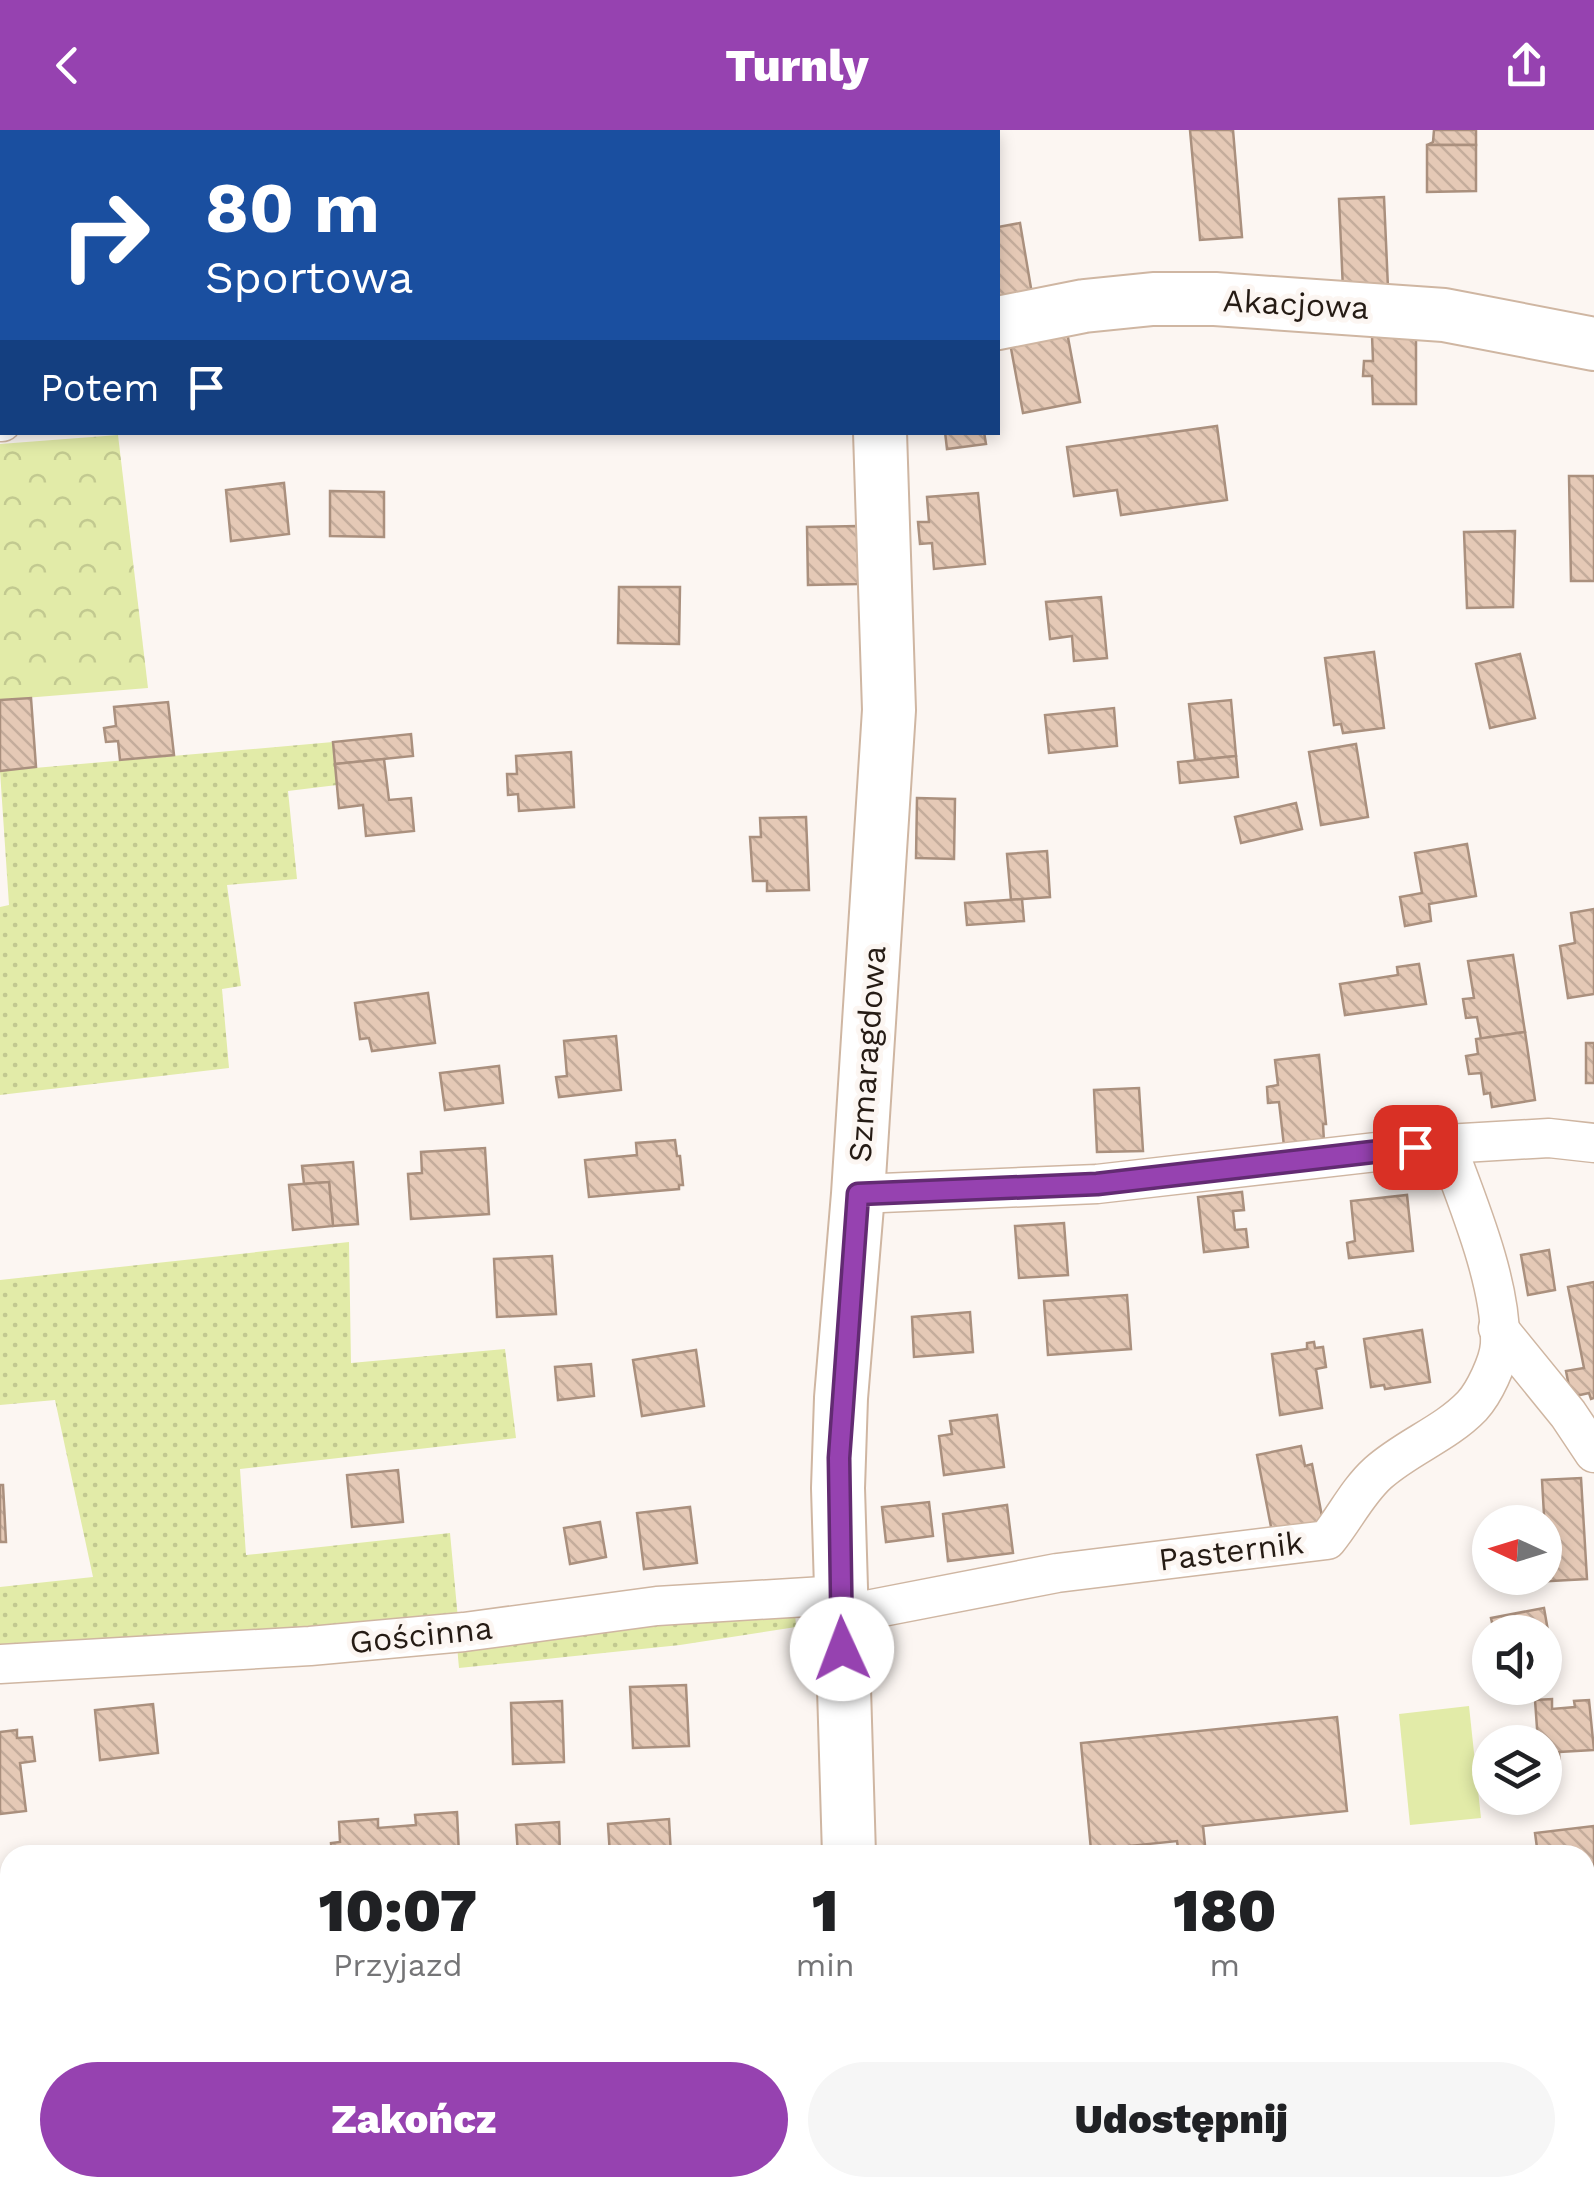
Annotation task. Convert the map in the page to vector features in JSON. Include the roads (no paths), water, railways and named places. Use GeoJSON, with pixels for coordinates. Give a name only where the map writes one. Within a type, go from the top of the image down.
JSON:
{"type":"FeatureCollection","features":[{"type":"Feature","properties":{"kind":"street","name":"Akacjowa"},"geometry":{"type":"LineString","coordinates":[[1000,323],[1084,306],[1214,298],[1444,315],[1594,344]]}},
{"type":"Feature","properties":{"kind":"street","name":"Szmaragdowa"},"geometry":{"type":"LineString","coordinates":[[849,1845],[838,1488],[889,710],[880,435]]}},
{"type":"Feature","properties":{"kind":"street"},"geometry":{"type":"LineString","coordinates":[[858,1194],[1097,1184],[1446,1144],[1549,1138],[1594,1144]]}},
{"type":"Feature","properties":{"kind":"street","name":"Pasternik"},"geometry":{"type":"LineString","coordinates":[[841,1605],[1057,1573],[1327,1540],[1376,1475],[1410,1447],[1448,1426],[1481,1396],[1500,1348],[1496,1299],[1446,1144]]}},
{"type":"Feature","properties":{"kind":"street"},"geometry":{"type":"LineString","coordinates":[[1498,1328],[1594,1452]]}},
{"type":"Feature","properties":{"kind":"street","name":"Gościnna"},"geometry":{"type":"LineString","coordinates":[[0,1664],[310,1646],[464,1632],[658,1606],[841,1605]]}}]}
